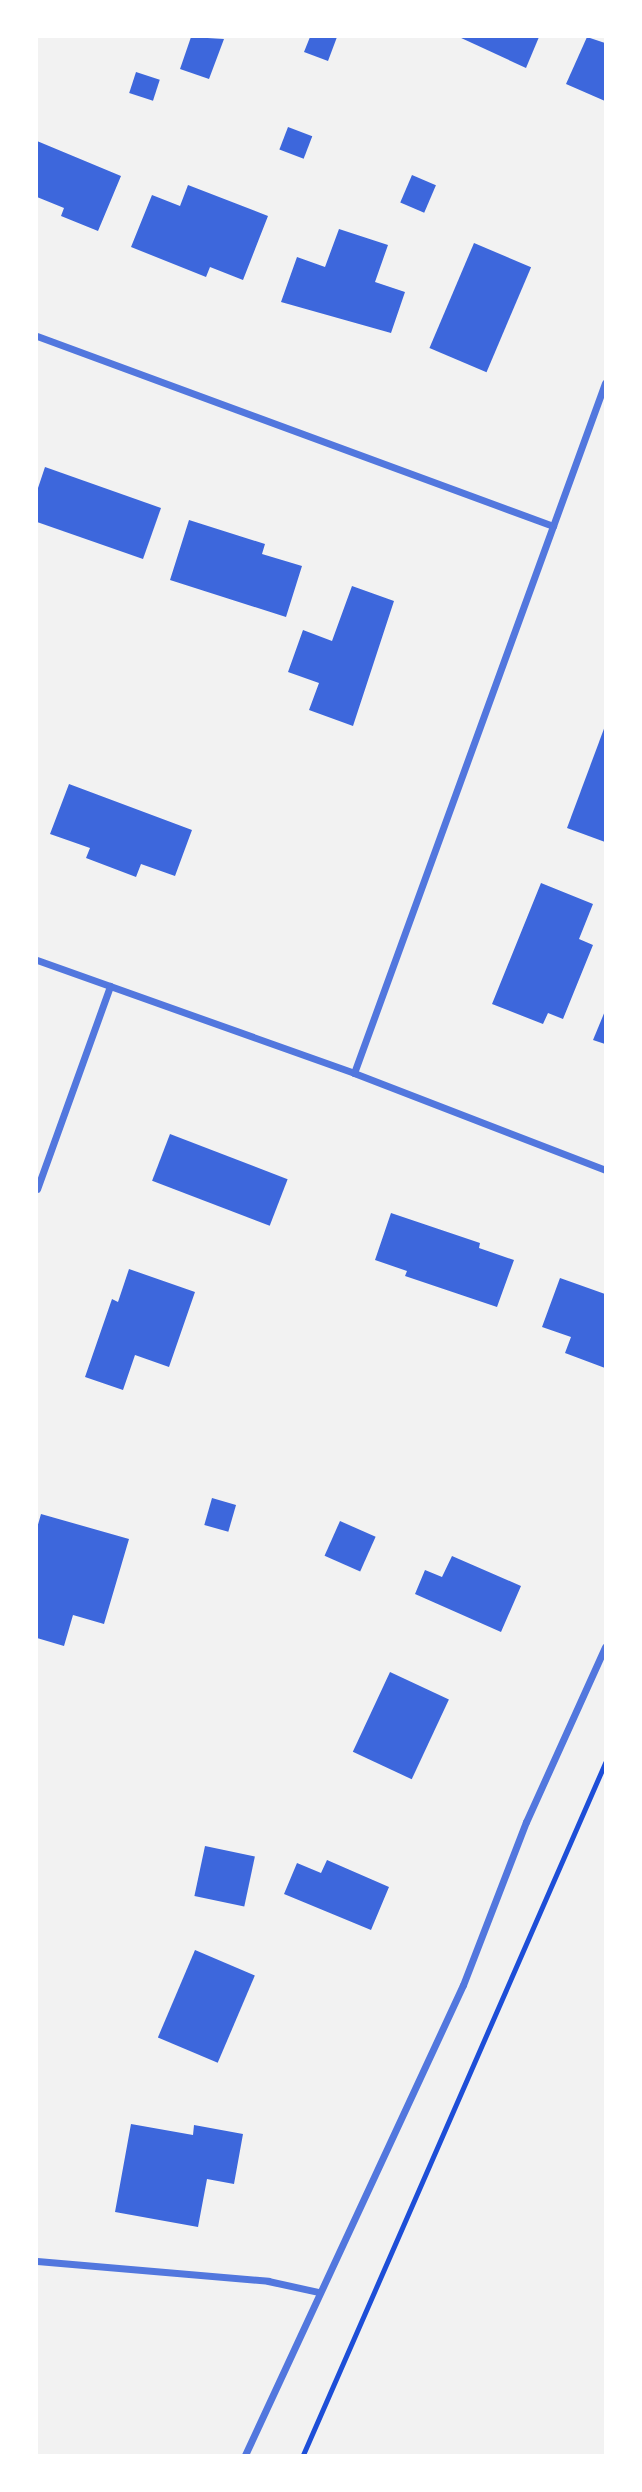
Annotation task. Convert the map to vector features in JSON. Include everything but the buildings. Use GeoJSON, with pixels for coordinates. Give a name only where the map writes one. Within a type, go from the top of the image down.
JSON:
{"type":"FeatureCollection","features":[{"type":"Feature","properties":{"kind":"street"},"geometry":{"type":"LineString","coordinates":[[37,336],[554,526]]}},
{"type":"Feature","properties":{"kind":"street"},"geometry":{"type":"LineString","coordinates":[[354,1073],[605,383]]}},
{"type":"Feature","properties":{"kind":"street"},"geometry":{"type":"LineString","coordinates":[[37,960],[354,1073],[605,1170]]}},
{"type":"Feature","properties":{"kind":"street"},"geometry":{"type":"LineString","coordinates":[[37,1189],[110,986]]}},
{"type":"Feature","properties":{"kind":"street"},"geometry":{"type":"LineString","coordinates":[[244,2455],[463,1985],[526,1822],[605,1647]]}},
{"type":"Feature","properties":{"kind":"street"},"geometry":{"type":"LineString","coordinates":[[37,2261],[268,2281],[318,2292]]}},
{"type":"Feature","properties":{"kind":"path"},"geometry":{"type":"LineString","coordinates":[[303,2455],[605,1763]]}}]}
